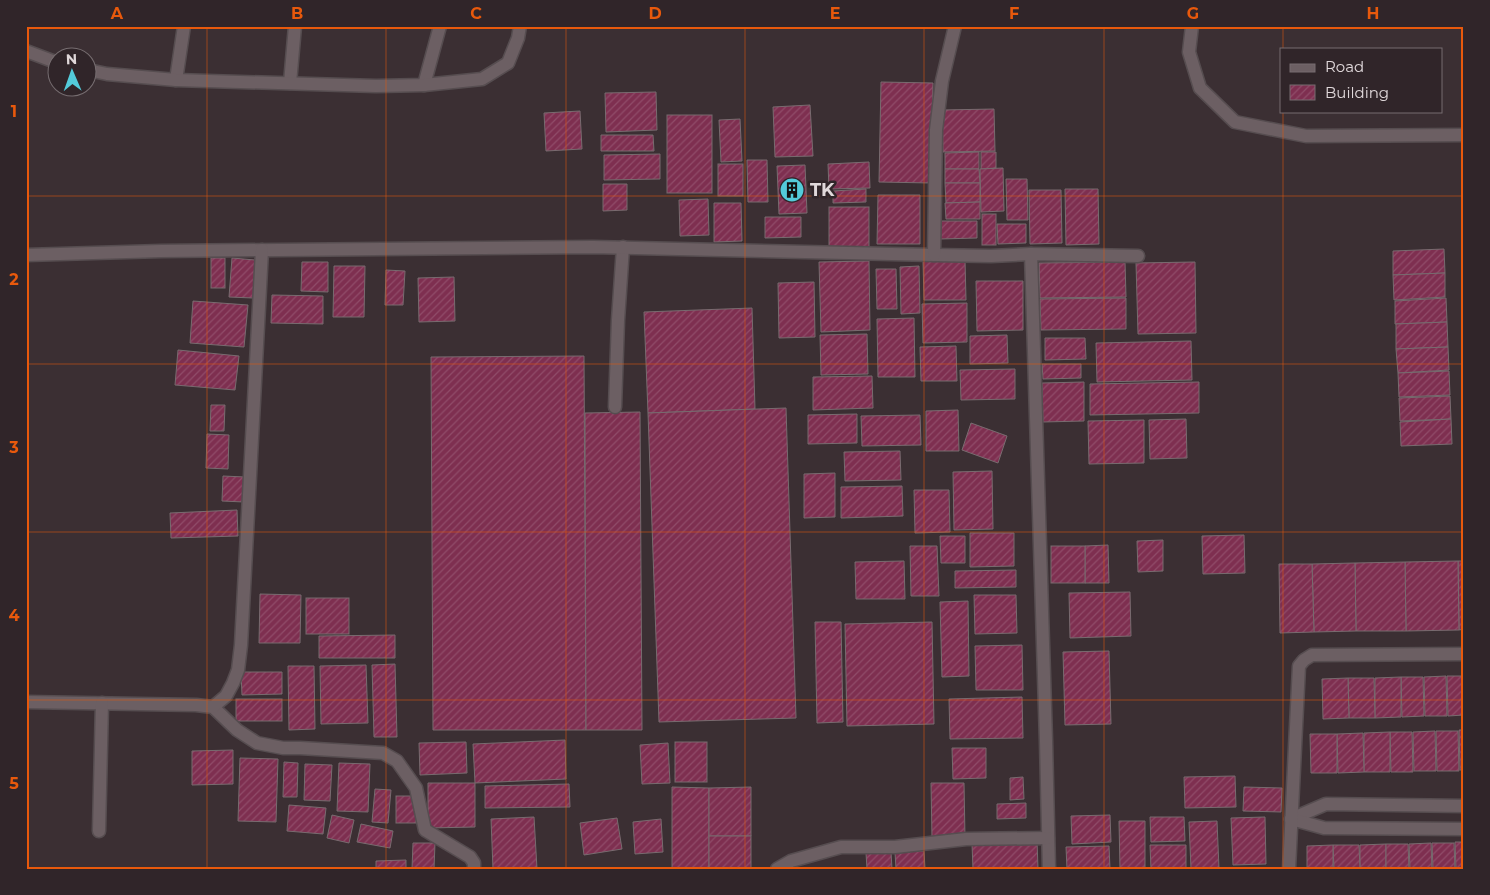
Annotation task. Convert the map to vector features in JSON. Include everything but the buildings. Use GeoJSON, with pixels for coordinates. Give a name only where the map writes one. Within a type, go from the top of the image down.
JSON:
{"type":"FeatureCollection","features":[{"type":"Feature","properties":{"kind":"street"},"geometry":{"type":"LineString","coordinates":[[176,80],[184,26]]}},
{"type":"Feature","properties":{"kind":"street"},"geometry":{"type":"LineString","coordinates":[[290,83],[295,26]]}},
{"type":"Feature","properties":{"kind":"street"},"geometry":{"type":"LineString","coordinates":[[424,86],[440,26]]}},
{"type":"Feature","properties":{"kind":"street"},"geometry":{"type":"LineString","coordinates":[[98,72],[176,80],[424,86],[482,79],[508,63],[518,38],[520,26]]}},
{"type":"Feature","properties":{"kind":"street"},"geometry":{"type":"LineString","coordinates":[[934,255],[936,130],[942,81],[955,26]]}},
{"type":"Feature","properties":{"kind":"street"},"geometry":{"type":"LineString","coordinates":[[1192,26],[1189,52],[1200,88],[1235,122],[1306,136],[1464,135]]}},
{"type":"Feature","properties":{"kind":"street"},"geometry":{"type":"LineString","coordinates":[[26,51],[48,59]]}},
{"type":"Feature","properties":{"kind":"street"},"geometry":{"type":"LineString","coordinates":[[615,407],[622,247]]}},
{"type":"Feature","properties":{"kind":"street"},"geometry":{"type":"LineString","coordinates":[[26,255],[161,251],[622,247],[934,255],[1138,256]]}},
{"type":"Feature","properties":{"kind":"street"},"geometry":{"type":"LineString","coordinates":[[213,707],[226,696],[238,670],[239,662],[262,250]]}},
{"type":"Feature","properties":{"kind":"street"},"geometry":{"type":"LineString","coordinates":[[1031,254],[1049,869]]}},
{"type":"Feature","properties":{"kind":"street"},"geometry":{"type":"LineString","coordinates":[[1289,869],[1299,666],[1312,655],[1464,654]]}},
{"type":"Feature","properties":{"kind":"street"},"geometry":{"type":"LineString","coordinates":[[26,702],[196,705],[213,707],[237,730],[257,743],[283,748],[383,753],[397,761],[416,788],[425,830],[470,857],[474,864],[474,869]]}},
{"type":"Feature","properties":{"kind":"street"},"geometry":{"type":"LineString","coordinates":[[99,831],[102,703]]}},
{"type":"Feature","properties":{"kind":"street"},"geometry":{"type":"LineString","coordinates":[[1290,819],[1326,804],[1464,806]]}},
{"type":"Feature","properties":{"kind":"street"},"geometry":{"type":"LineString","coordinates":[[1290,819],[1324,828],[1464,829]]}},
{"type":"Feature","properties":{"kind":"street"},"geometry":{"type":"LineString","coordinates":[[777,869],[791,861],[841,847],[895,847],[966,838],[1048,838]]}},
{"type":"Feature","properties":{"kind":"place","name":"TK"},"geometry":{"type":"Point","coordinates":[792,190]}}]}
